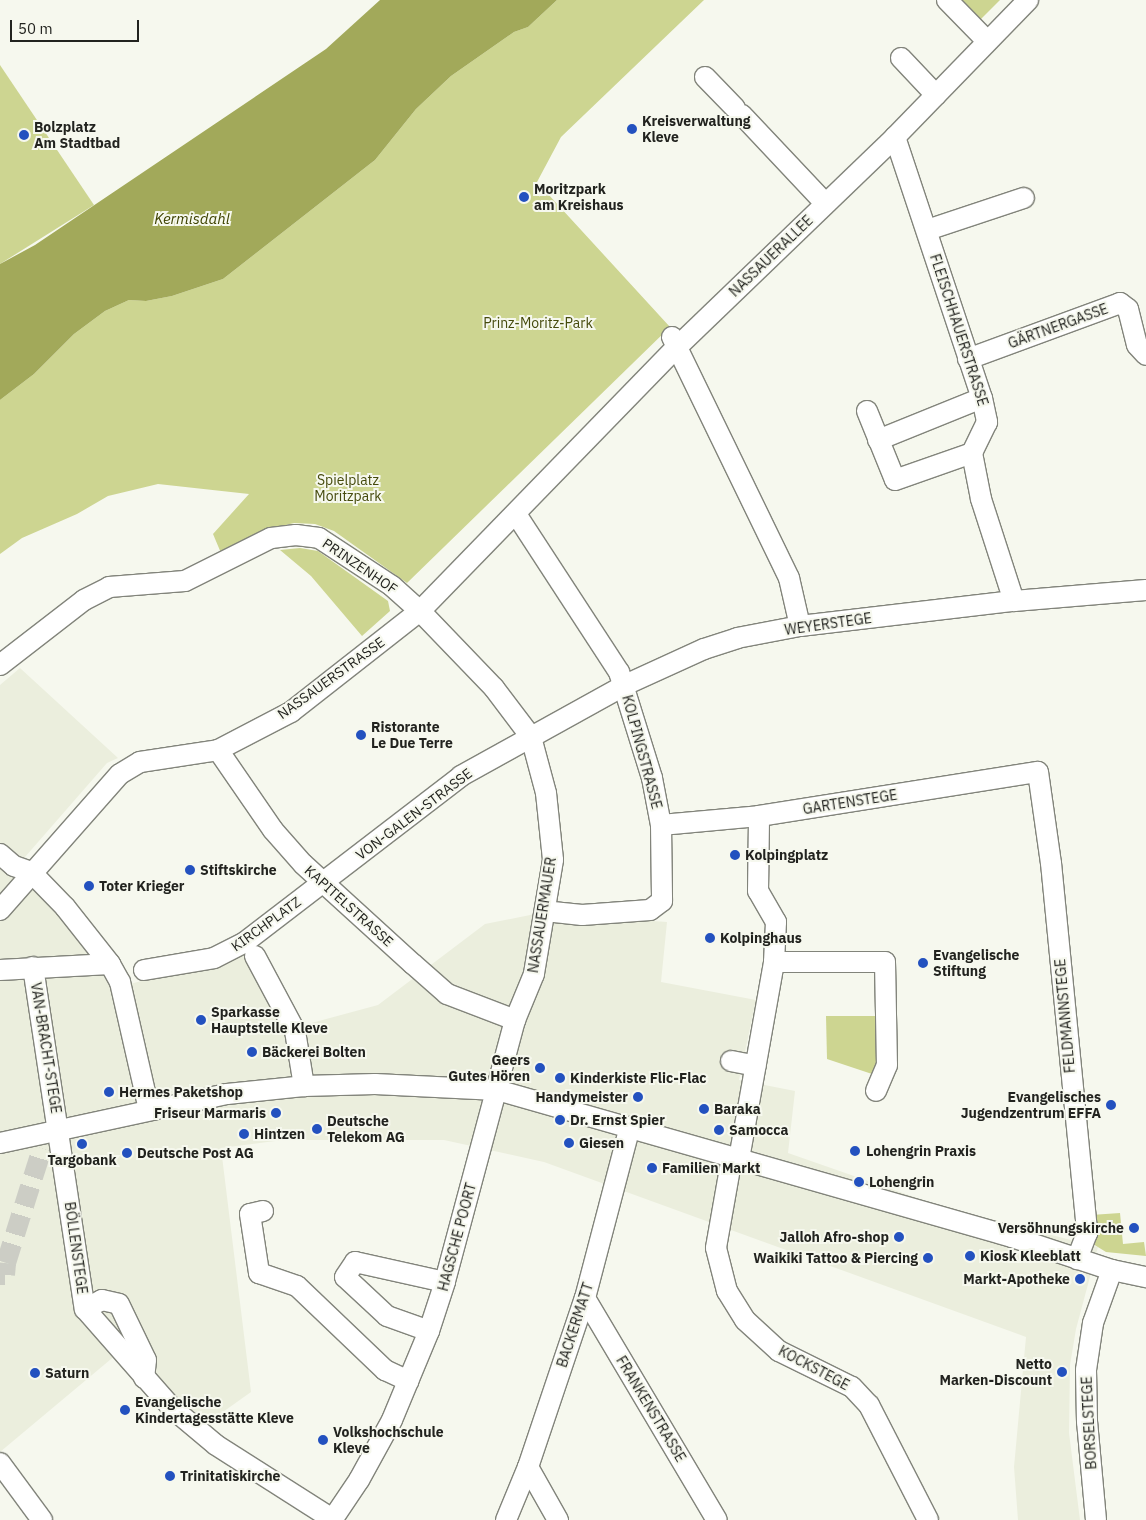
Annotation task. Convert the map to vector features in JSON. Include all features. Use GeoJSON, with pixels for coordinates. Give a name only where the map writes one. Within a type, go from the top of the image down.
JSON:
{"type":"FeatureCollection","features":[{"type":"Feature","properties":{"kind":"street"},"geometry":{"type":"LineString","coordinates":[[947,0],[987,41]]}},
{"type":"Feature","properties":{"kind":"street","name":"NASSAUERALLEE"},"geometry":{"type":"LineString","coordinates":[[516,514],[674,341],[826,203],[936,95],[1028,0]]}},
{"type":"Feature","properties":{"kind":"street"},"geometry":{"type":"LineString","coordinates":[[901,58],[936,95]]}},
{"type":"Feature","properties":{"kind":"street"},"geometry":{"type":"LineString","coordinates":[[705,77],[826,203]]}},
{"type":"Feature","properties":{"kind":"street","name":"FLEISCHHAUERSTRASSE"},"geometry":{"type":"LineString","coordinates":[[894,137],[927,230],[982,398],[987,422],[972,453]]}},
{"type":"Feature","properties":{"kind":"street"},"geometry":{"type":"LineString","coordinates":[[927,230],[1024,198]]}},
{"type":"Feature","properties":{"kind":"street","name":"GÄRTNERGASSE"},"geometry":{"type":"LineString","coordinates":[[968,359],[1120,304],[1128,309],[1137,345],[1146,354]]}},
{"type":"Feature","properties":{"kind":"street"},"geometry":{"type":"LineString","coordinates":[[674,341],[789,578],[800,626]]}},
{"type":"Feature","properties":{"kind":"street"},"geometry":{"type":"LineString","coordinates":[[878,440],[982,398]]}},
{"type":"Feature","properties":{"kind":"street"},"geometry":{"type":"LineString","coordinates":[[867,411],[895,480],[972,453],[981,499],[1014,601]]}},
{"type":"Feature","properties":{"kind":"street","name":"NASSAUERSTRASSE"},"geometry":{"type":"LineString","coordinates":[[0,910],[120,774],[140,762],[218,750],[291,712],[420,611],[516,514]]}},
{"type":"Feature","properties":{"kind":"street","name":"KOLPINGSTRASSE"},"geometry":{"type":"LineString","coordinates":[[516,514],[625,685],[652,778],[661,825],[662,901],[650,910],[582,915],[545,911]]}},
{"type":"Feature","properties":{"kind":"street","name":"PRINZENHOF"},"geometry":{"type":"LineString","coordinates":[[0,665],[84,600],[109,587],[185,581],[271,538],[296,535],[319,538],[392,586],[420,611]]}},
{"type":"Feature","properties":{"kind":"street","name":"WEYERSTEGE"},"geometry":{"type":"LineString","coordinates":[[532,737],[625,685],[712,646],[736,638],[800,626],[1014,601],[1146,590]]}},
{"type":"Feature","properties":{"kind":"street","name":"NASSAUERMAUER"},"geometry":{"type":"LineString","coordinates":[[420,611],[494,688],[532,737],[546,793],[553,860],[545,911],[534,974],[515,1020],[497,1090]]}},
{"type":"Feature","properties":{"kind":"street","name":"VON-GALEN-STRASSE"},"geometry":{"type":"LineString","coordinates":[[325,881],[461,776],[532,737]]}},
{"type":"Feature","properties":{"kind":"street","name":"KAPITELSTRASSE"},"geometry":{"type":"LineString","coordinates":[[218,750],[273,830],[304,864],[325,881],[447,994],[515,1020]]}},
{"type":"Feature","properties":{"kind":"street","name":"GARTENSTEGE"},"geometry":{"type":"LineString","coordinates":[[661,825],[759,816],[1038,772]]}},
{"type":"Feature","properties":{"kind":"street","name":"FELDMANNSTEGE"},"geometry":{"type":"LineString","coordinates":[[1038,772],[1051,863],[1087,1233],[1077,1259]]}},
{"type":"Feature","properties":{"kind":"street"},"geometry":{"type":"LineString","coordinates":[[736,1158],[768,1006],[774,962],[776,922],[758,891],[759,816]]}},
{"type":"Feature","properties":{"kind":"street"},"geometry":{"type":"LineString","coordinates":[[0,854],[14,866],[32,872],[65,907],[110,964],[120,982],[149,1110]]}},
{"type":"Feature","properties":{"kind":"street","name":"KIRCHPLATZ"},"geometry":{"type":"LineString","coordinates":[[144,970],[214,958],[245,942],[325,881]]}},
{"type":"Feature","properties":{"kind":"street"},"geometry":{"type":"LineString","coordinates":[[255,956],[295,1031],[304,1086]]}},
{"type":"Feature","properties":{"kind":"street"},"geometry":{"type":"LineString","coordinates":[[774,962],[885,962],[887,1065],[876,1091]]}},
{"type":"Feature","properties":{"kind":"street"},"geometry":{"type":"LineString","coordinates":[[0,970],[110,964]]}},
{"type":"Feature","properties":{"kind":"street","name":"VAN-BRACHT-STEGE"},"geometry":{"type":"LineString","coordinates":[[33,967],[60,1130]]}},
{"type":"Feature","properties":{"kind":"street"},"geometry":{"type":"LineString","coordinates":[[732,1061],[756,1066]]}},
{"type":"Feature","properties":{"kind":"street"},"geometry":{"type":"LineString","coordinates":[[0,1143],[40,1141],[60,1130],[227,1094],[304,1086],[375,1084],[497,1090],[1012,1237],[1112,1270],[1146,1277]]}},
{"type":"Feature","properties":{"kind":"street","name":"HAGSCHE POORT"},"geometry":{"type":"LineString","coordinates":[[332,1520],[375,1453],[409,1381],[429,1331],[445,1282],[497,1090]]}},
{"type":"Feature","properties":{"kind":"street","name":"BACKERMATT"},"geometry":{"type":"LineString","coordinates":[[506,1520],[528,1467],[584,1298],[630,1127]]}},
{"type":"Feature","properties":{"kind":"street","name":"BÖLLENSTEGE"},"geometry":{"type":"LineString","coordinates":[[60,1130],[85,1309],[172,1408],[216,1445],[332,1520]]}},
{"type":"Feature","properties":{"kind":"street","name":"KOCKSTEGE"},"geometry":{"type":"LineString","coordinates":[[736,1158],[716,1248],[727,1291],[744,1320],[780,1351],[852,1387],[869,1405],[928,1520]]}},
{"type":"Feature","properties":{"kind":"street"},"geometry":{"type":"LineString","coordinates":[[263,1211],[250,1214],[259,1273],[297,1286],[386,1370],[409,1381]]}},
{"type":"Feature","properties":{"kind":"street"},"geometry":{"type":"LineString","coordinates":[[429,1331],[387,1316],[345,1277],[355,1262],[445,1282]]}},
{"type":"Feature","properties":{"kind":"street","name":"BORSELSTEGE"},"geometry":{"type":"LineString","coordinates":[[1096,1520],[1078,1402],[1086,1370],[1093,1323],[1112,1270]]}},
{"type":"Feature","properties":{"kind":"street","name":"FRANKENSTRASSE"},"geometry":{"type":"LineString","coordinates":[[584,1298],[717,1520]]}},
{"type":"Feature","properties":{"kind":"street"},"geometry":{"type":"LineString","coordinates":[[85,1309],[102,1300],[120,1304],[146,1360],[144,1378]]}},
{"type":"Feature","properties":{"kind":"street"},"geometry":{"type":"LineString","coordinates":[[0,1462],[42,1520]]}},
{"type":"Feature","properties":{"kind":"street"},"geometry":{"type":"LineString","coordinates":[[528,1467],[558,1520]]}},
{"type":"Feature","properties":{"kind":"shaded area"},"geometry":{"type":"Polygon","coordinates":[[[20,668],[118,758],[107,763],[25,857],[72,906],[130,984],[248,953],[304,1025],[378,1005],[485,924],[540,913],[667,922],[661,982],[756,1000],[739,1080],[795,1091],[788,1153],[940,1206],[1098,1247],[1076,1329],[1070,1365],[1069,1433],[1080,1520],[1018,1520],[1014,1467],[1026,1337],[544,1162],[444,1140],[283,1140],[221,1148],[251,1392],[206,1424],[199,1425],[129,1344],[0,1452],[0,685],[20,668]]]}},
{"type":"Feature","properties":{"kind":"green space"},"geometry":{"type":"Polygon","coordinates":[[[557,0],[704,0],[561,137],[537,182],[670,327],[407,583],[334,531],[315,524],[294,523],[274,528],[221,553],[213,534],[249,494],[158,484],[108,496],[77,514],[22,538],[0,554],[0,400],[34,374],[74,334],[105,311],[129,300],[146,301],[172,296],[223,279],[375,160],[416,109],[451,76],[514,32],[528,27],[557,0]]]}},
{"type":"Feature","properties":{"kind":"green space"},"geometry":{"type":"Polygon","coordinates":[[[959,0],[1000,0],[980,20],[959,0]]]}},
{"type":"Feature","properties":{"kind":"green space","name":"Bolzplatz Am Stadtbad"},"geometry":{"type":"Polygon","coordinates":[[[0,65],[94,205],[0,264],[0,65]]]}},
{"type":"Feature","properties":{"kind":"green space"},"geometry":{"type":"Polygon","coordinates":[[[300,548],[318,551],[388,601],[390,611],[362,636],[311,576],[280,550],[300,548]]]}},
{"type":"Feature","properties":{"kind":"green space"},"geometry":{"type":"Polygon","coordinates":[[[826,1016],[879,1016],[875,1075],[827,1059],[826,1016]]]}},
{"type":"Feature","properties":{"kind":"green space"},"geometry":{"type":"Polygon","coordinates":[[[1120,1213],[1123,1244],[1144,1242],[1146,1256],[1106,1252],[1093,1244],[1091,1215],[1120,1213]]]}},
{"type":"Feature","properties":{"kind":"water","name":"Kermisdahl"},"geometry":{"type":"Polygon","coordinates":[[[380,0],[557,0],[528,27],[514,32],[451,76],[416,109],[375,160],[223,279],[172,296],[146,301],[129,300],[105,311],[74,334],[34,374],[0,400],[0,264],[35,245],[326,49],[380,0]]]}},
{"type":"Feature","properties":{"kind":"tunnel"},"geometry":{"type":"LineString","coordinates":[[0,1275],[5,1275],[6,1263],[42,1149]]}},
{"type":"Feature","properties":{"kind":"place","name":"Kreisverwaltung Kleve"},"geometry":{"type":"Point","coordinates":[632,129]}},
{"type":"Feature","properties":{"kind":"place","name":"Bolzplatz Am Stadtbad"},"geometry":{"type":"Point","coordinates":[24,135]}},
{"type":"Feature","properties":{"kind":"place","name":"Moritzpark am Kreishaus"},"geometry":{"type":"Point","coordinates":[524,197]}},
{"type":"Feature","properties":{"kind":"place","name":"Ristorante Le Due Terre"},"geometry":{"type":"Point","coordinates":[361,735]}},
{"type":"Feature","properties":{"kind":"place","name":"Kolpingplatz"},"geometry":{"type":"Point","coordinates":[735,855]}},
{"type":"Feature","properties":{"kind":"place","name":"Stiftskirche"},"geometry":{"type":"Point","coordinates":[190,870]}},
{"type":"Feature","properties":{"kind":"place","name":"Toter Krieger"},"geometry":{"type":"Point","coordinates":[89,886]}},
{"type":"Feature","properties":{"kind":"place","name":"Kolpinghaus"},"geometry":{"type":"Point","coordinates":[710,938]}},
{"type":"Feature","properties":{"kind":"place","name":"Evangelische Stiftung"},"geometry":{"type":"Point","coordinates":[923,963]}},
{"type":"Feature","properties":{"kind":"place","name":"Sparkasse Hauptstelle Kleve"},"geometry":{"type":"Point","coordinates":[201,1020]}},
{"type":"Feature","properties":{"kind":"place","name":"Bäckerei Bolten"},"geometry":{"type":"Point","coordinates":[252,1052]}},
{"type":"Feature","properties":{"kind":"place","name":"Geers Gutes Hören"},"geometry":{"type":"Point","coordinates":[540,1068]}},
{"type":"Feature","properties":{"kind":"place","name":"Kinderkiste Flic-Flac"},"geometry":{"type":"Point","coordinates":[560,1078]}},
{"type":"Feature","properties":{"kind":"place","name":"Hermes Paketshop"},"geometry":{"type":"Point","coordinates":[109,1092]}},
{"type":"Feature","properties":{"kind":"place","name":"Handymeister"},"geometry":{"type":"Point","coordinates":[638,1097]}},
{"type":"Feature","properties":{"kind":"place","name":"Evangelisches Jugendzentrum EFFA"},"geometry":{"type":"Point","coordinates":[1111,1105]}},
{"type":"Feature","properties":{"kind":"place","name":"Baraka"},"geometry":{"type":"Point","coordinates":[704,1109]}},
{"type":"Feature","properties":{"kind":"place","name":"Friseur Marmaris"},"geometry":{"type":"Point","coordinates":[276,1113]}},
{"type":"Feature","properties":{"kind":"place","name":"Dr. Ernst Spier"},"geometry":{"type":"Point","coordinates":[560,1120]}},
{"type":"Feature","properties":{"kind":"place","name":"Deutsche Telekom AG"},"geometry":{"type":"Point","coordinates":[317,1129]}},
{"type":"Feature","properties":{"kind":"place","name":"Samocca"},"geometry":{"type":"Point","coordinates":[719,1130]}},
{"type":"Feature","properties":{"kind":"place","name":"Hintzen"},"geometry":{"type":"Point","coordinates":[244,1134]}},
{"type":"Feature","properties":{"kind":"place","name":"Giesen"},"geometry":{"type":"Point","coordinates":[569,1143]}},
{"type":"Feature","properties":{"kind":"place","name":"Targobank"},"geometry":{"type":"Point","coordinates":[82,1144]}},
{"type":"Feature","properties":{"kind":"place","name":"Lohengrin Praxis"},"geometry":{"type":"Point","coordinates":[855,1151]}},
{"type":"Feature","properties":{"kind":"place","name":"Deutsche Post AG"},"geometry":{"type":"Point","coordinates":[127,1153]}},
{"type":"Feature","properties":{"kind":"place","name":"Familien Markt"},"geometry":{"type":"Point","coordinates":[652,1168]}},
{"type":"Feature","properties":{"kind":"place","name":"Lohengrin"},"geometry":{"type":"Point","coordinates":[859,1182]}},
{"type":"Feature","properties":{"kind":"place","name":"Versöhnungskirche"},"geometry":{"type":"Point","coordinates":[1134,1228]}},
{"type":"Feature","properties":{"kind":"place","name":"Jalloh Afro-shop"},"geometry":{"type":"Point","coordinates":[899,1237]}},
{"type":"Feature","properties":{"kind":"place","name":"Kiosk Kleeblatt"},"geometry":{"type":"Point","coordinates":[970,1256]}},
{"type":"Feature","properties":{"kind":"place","name":"Waikiki Tattoo & Piercing"},"geometry":{"type":"Point","coordinates":[928,1258]}},
{"type":"Feature","properties":{"kind":"place","name":"Markt-Apotheke"},"geometry":{"type":"Point","coordinates":[1080,1279]}},
{"type":"Feature","properties":{"kind":"place","name":"Netto Marken-Discount"},"geometry":{"type":"Point","coordinates":[1062,1372]}},
{"type":"Feature","properties":{"kind":"place","name":"Saturn"},"geometry":{"type":"Point","coordinates":[35,1373]}},
{"type":"Feature","properties":{"kind":"place","name":"Evangelische Kindertagesstätte Kleve"},"geometry":{"type":"Point","coordinates":[125,1410]}},
{"type":"Feature","properties":{"kind":"place","name":"Volkshochschule Kleve"},"geometry":{"type":"Point","coordinates":[323,1440]}},
{"type":"Feature","properties":{"kind":"place","name":"Trinitatiskirche"},"geometry":{"type":"Point","coordinates":[170,1476]}},
{"type":"Feature","properties":{"kind":"park label","name":"Prinz-Moritz-Park"},"geometry":{"type":"Point","coordinates":[538,323]}},
{"type":"Feature","properties":{"kind":"park label","name":"Spielplatz Moritzpark"},"geometry":{"type":"Point","coordinates":[348,488]}}]}
